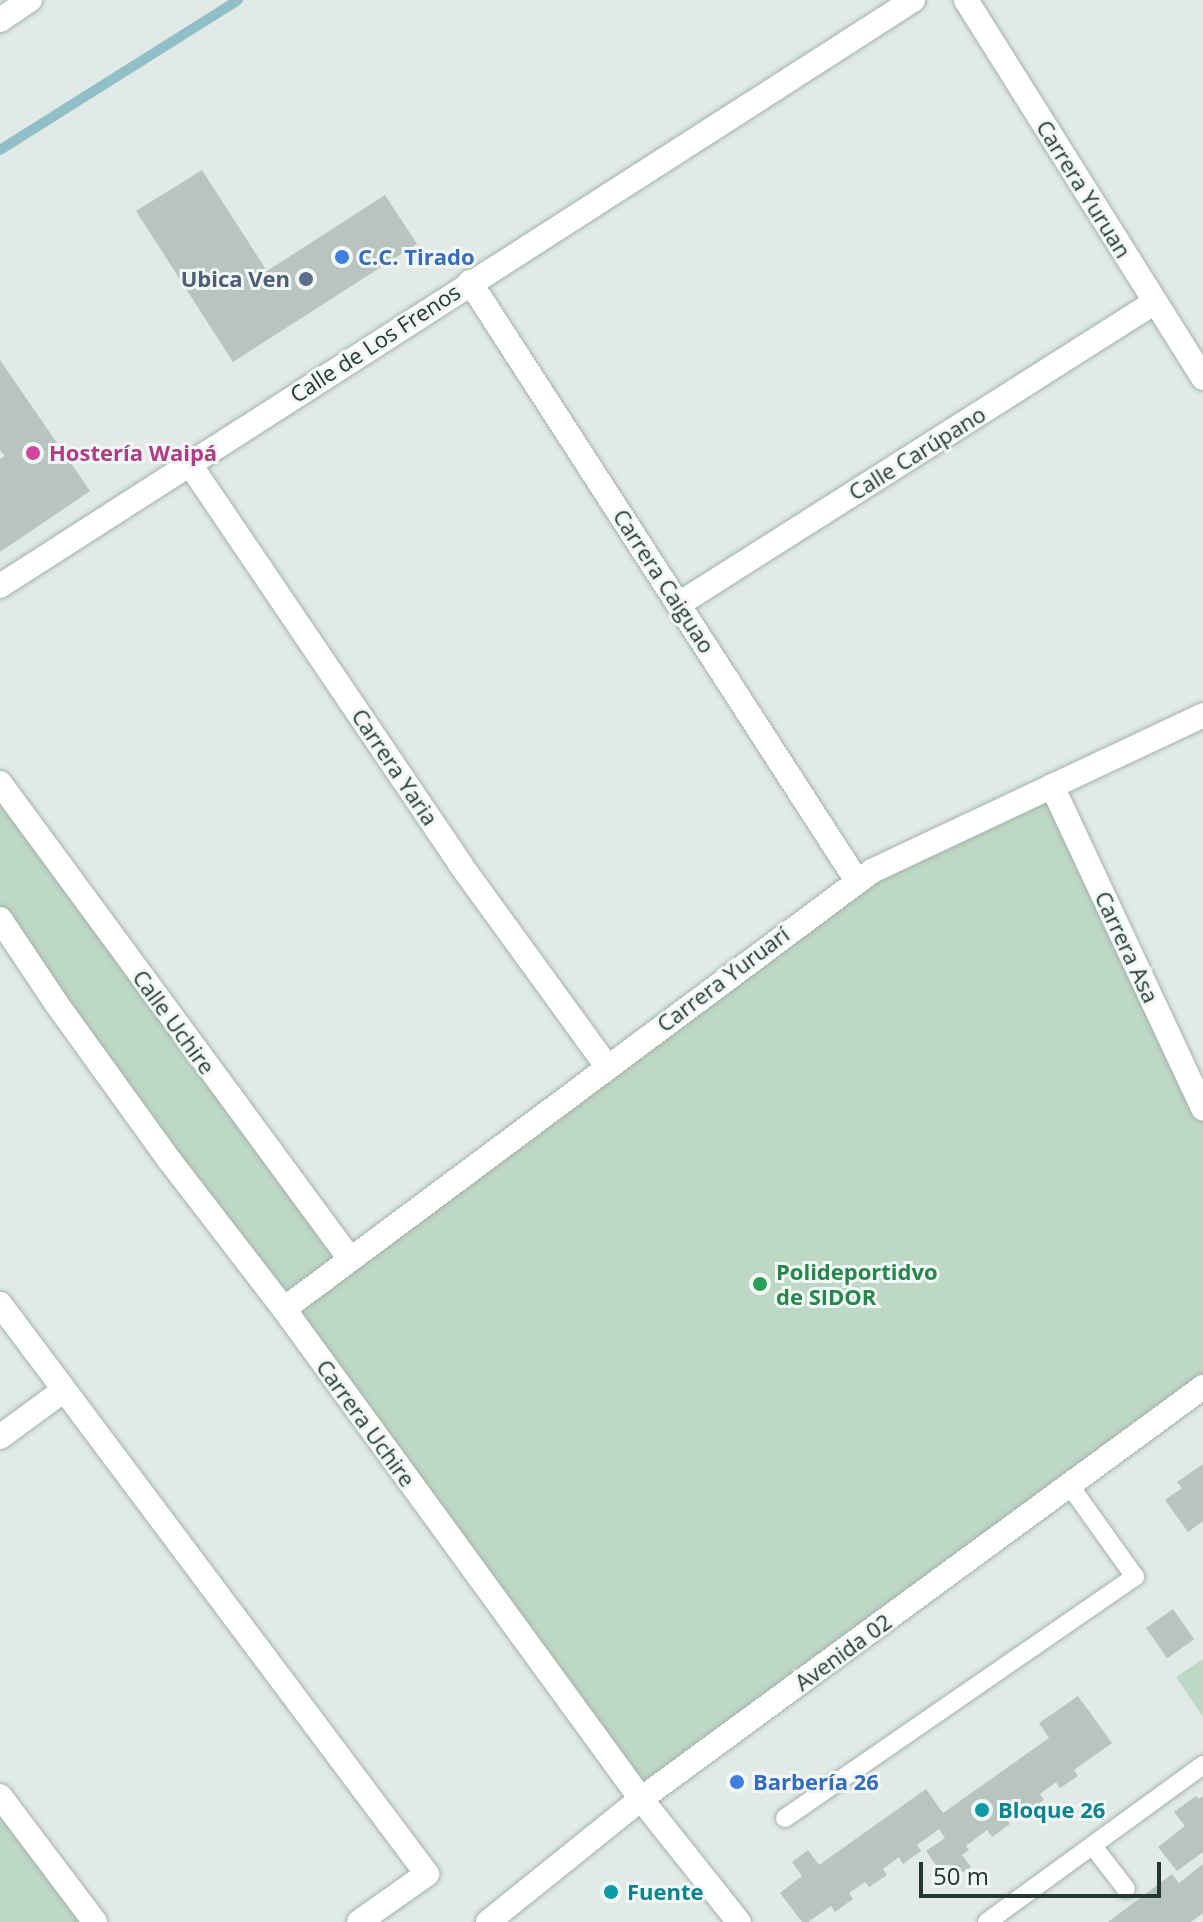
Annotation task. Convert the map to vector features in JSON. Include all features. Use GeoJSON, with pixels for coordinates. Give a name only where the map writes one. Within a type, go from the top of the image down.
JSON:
{"type":"FeatureCollection","features":[{"type":"Feature","properties":{"kind":"street"},"geometry":{"type":"LineString","coordinates":[[0,20],[30,0]]}},
{"type":"Feature","properties":{"kind":"street","name":"Calle de Los Frenos"},"geometry":{"type":"LineString","coordinates":[[0,586],[913,0]]}},
{"type":"Feature","properties":{"kind":"street","name":"Carrera Yuruan"},"geometry":{"type":"LineString","coordinates":[[966,0],[1203,378]]}},
{"type":"Feature","properties":{"kind":"street","name":"Carrera Caiguao"},"geometry":{"type":"LineString","coordinates":[[470,282],[857,881]]}},
{"type":"Feature","properties":{"kind":"street","name":"Calle Carúpano"},"geometry":{"type":"LineString","coordinates":[[679,604],[1155,302]]}},
{"type":"Feature","properties":{"kind":"street","name":"Carrera Yaria"},"geometry":{"type":"LineString","coordinates":[[189,463],[460,864],[607,1066]]}},
{"type":"Feature","properties":{"kind":"street","name":"Carrera Yuruarí"},"geometry":{"type":"LineString","coordinates":[[284,1309],[857,881],[902,855],[1203,715]]}},
{"type":"Feature","properties":{"kind":"street","name":"Calle Uchire"},"geometry":{"type":"LineString","coordinates":[[0,783],[350,1259]]}},
{"type":"Feature","properties":{"kind":"street","name":"Carrera Asa"},"geometry":{"type":"LineString","coordinates":[[1052,786],[1203,1108]]}},
{"type":"Feature","properties":{"kind":"street","name":"Carrera Uchire"},"geometry":{"type":"LineString","coordinates":[[0,919],[161,1149],[284,1309],[641,1799],[739,1922]]}},
{"type":"Feature","properties":{"kind":"street"},"geometry":{"type":"LineString","coordinates":[[0,1304],[427,1874],[359,1922]]}},
{"type":"Feature","properties":{"kind":"street","name":"Avenida 02"},"geometry":{"type":"LineString","coordinates":[[488,1922],[641,1799],[1203,1387]]}},
{"type":"Feature","properties":{"kind":"street"},"geometry":{"type":"LineString","coordinates":[[0,1437],[64,1390]]}},
{"type":"Feature","properties":{"kind":"street"},"geometry":{"type":"LineString","coordinates":[[0,1796],[95,1922]]}},
{"type":"Feature","properties":{"kind":"lane"},"geometry":{"type":"LineString","coordinates":[[785,1818],[1135,1577],[1070,1486]]}},
{"type":"Feature","properties":{"kind":"lane"},"geometry":{"type":"LineString","coordinates":[[987,1922],[1203,1765]]}},
{"type":"Feature","properties":{"kind":"lane"},"geometry":{"type":"LineString","coordinates":[[1093,1846],[1126,1889]]}},
{"type":"Feature","properties":{"kind":"green space","name":"Polideportidvo de SIDOR"},"geometry":{"type":"Polygon","coordinates":[[[0,783],[351,1259],[831,898],[1052,786],[1203,1108],[1203,1387],[647,1799],[0,919],[0,783]]]}},
{"type":"Feature","properties":{"kind":"green space"},"geometry":{"type":"Polygon","coordinates":[[[1203,1659],[1203,1717],[1176,1677],[1203,1659]]]}},
{"type":"Feature","properties":{"kind":"green space"},"geometry":{"type":"Polygon","coordinates":[[[0,1796],[95,1922],[0,1922],[0,1796]]]}},
{"type":"Feature","properties":{"kind":"building","name":"C.C. Tirado"},"geometry":{"type":"Polygon","coordinates":[[[202,170],[267,271],[385,195],[417,244],[233,362],[136,211],[202,170]]]}},
{"type":"Feature","properties":{"kind":"building","name":"Hostería Waipá"},"geometry":{"type":"Polygon","coordinates":[[[0,360],[90,491],[0,552],[0,459],[5,456],[0,450],[0,360]]]}},
{"type":"Feature","properties":{"kind":"building"},"geometry":{"type":"Polygon","coordinates":[[[1203,1464],[1203,1521],[1188,1532],[1165,1500],[1182,1488],[1177,1482],[1203,1464]]]}},
{"type":"Feature","properties":{"kind":"building"},"geometry":{"type":"Polygon","coordinates":[[[1173,1609],[1194,1639],[1167,1658],[1146,1628],[1173,1609]]]}},
{"type":"Feature","properties":{"kind":"building","name":"Bloque 26"},"geometry":{"type":"Polygon","coordinates":[[[1078,1696],[1112,1743],[1074,1770],[1078,1776],[1060,1788],[1056,1782],[1040,1794],[1044,1800],[1026,1812],[1022,1807],[1006,1818],[1010,1824],[992,1837],[987,1830],[966,1846],[969,1850],[962,1855],[971,1867],[957,1876],[949,1864],[940,1871],[926,1851],[945,1838],[939,1829],[917,1845],[921,1851],[903,1864],[899,1857],[883,1869],[887,1875],[869,1887],[865,1882],[849,1893],[853,1899],[835,1912],[831,1906],[808,1922],[802,1922],[780,1893],[802,1876],[792,1862],[808,1850],[819,1865],[926,1789],[943,1813],[1049,1738],[1039,1723],[1078,1696]]]}},
{"type":"Feature","properties":{"kind":"building"},"geometry":{"type":"Polygon","coordinates":[[[1196,1796],[1199,1799],[1203,1796],[1203,1852],[1177,1871],[1158,1847],[1185,1826],[1174,1812],[1196,1796]]]}},
{"type":"Feature","properties":{"kind":"building"},"geometry":{"type":"Polygon","coordinates":[[[1203,1864],[1203,1913],[1191,1922],[1108,1922],[1172,1874],[1179,1883],[1203,1864]]]}},
{"type":"Feature","properties":{"kind":"waterway"},"geometry":{"type":"LineString","coordinates":[[0,150],[238,0]]}},
{"type":"Feature","properties":{"kind":"place","name":"C.C. Tirado"},"geometry":{"type":"Point","coordinates":[342,257]}},
{"type":"Feature","properties":{"kind":"place","name":"Ubica Ven"},"geometry":{"type":"Point","coordinates":[306,279]}},
{"type":"Feature","properties":{"kind":"place","name":"Hostería Waipá"},"geometry":{"type":"Point","coordinates":[33,453]}},
{"type":"Feature","properties":{"kind":"place","name":"Polideportidvo de SIDOR"},"geometry":{"type":"Point","coordinates":[760,1284]}},
{"type":"Feature","properties":{"kind":"place","name":"Barbería 26"},"geometry":{"type":"Point","coordinates":[737,1782]}},
{"type":"Feature","properties":{"kind":"place","name":"Bloque 26"},"geometry":{"type":"Point","coordinates":[982,1810]}},
{"type":"Feature","properties":{"kind":"place","name":"Fuente"},"geometry":{"type":"Point","coordinates":[611,1892]}}]}
